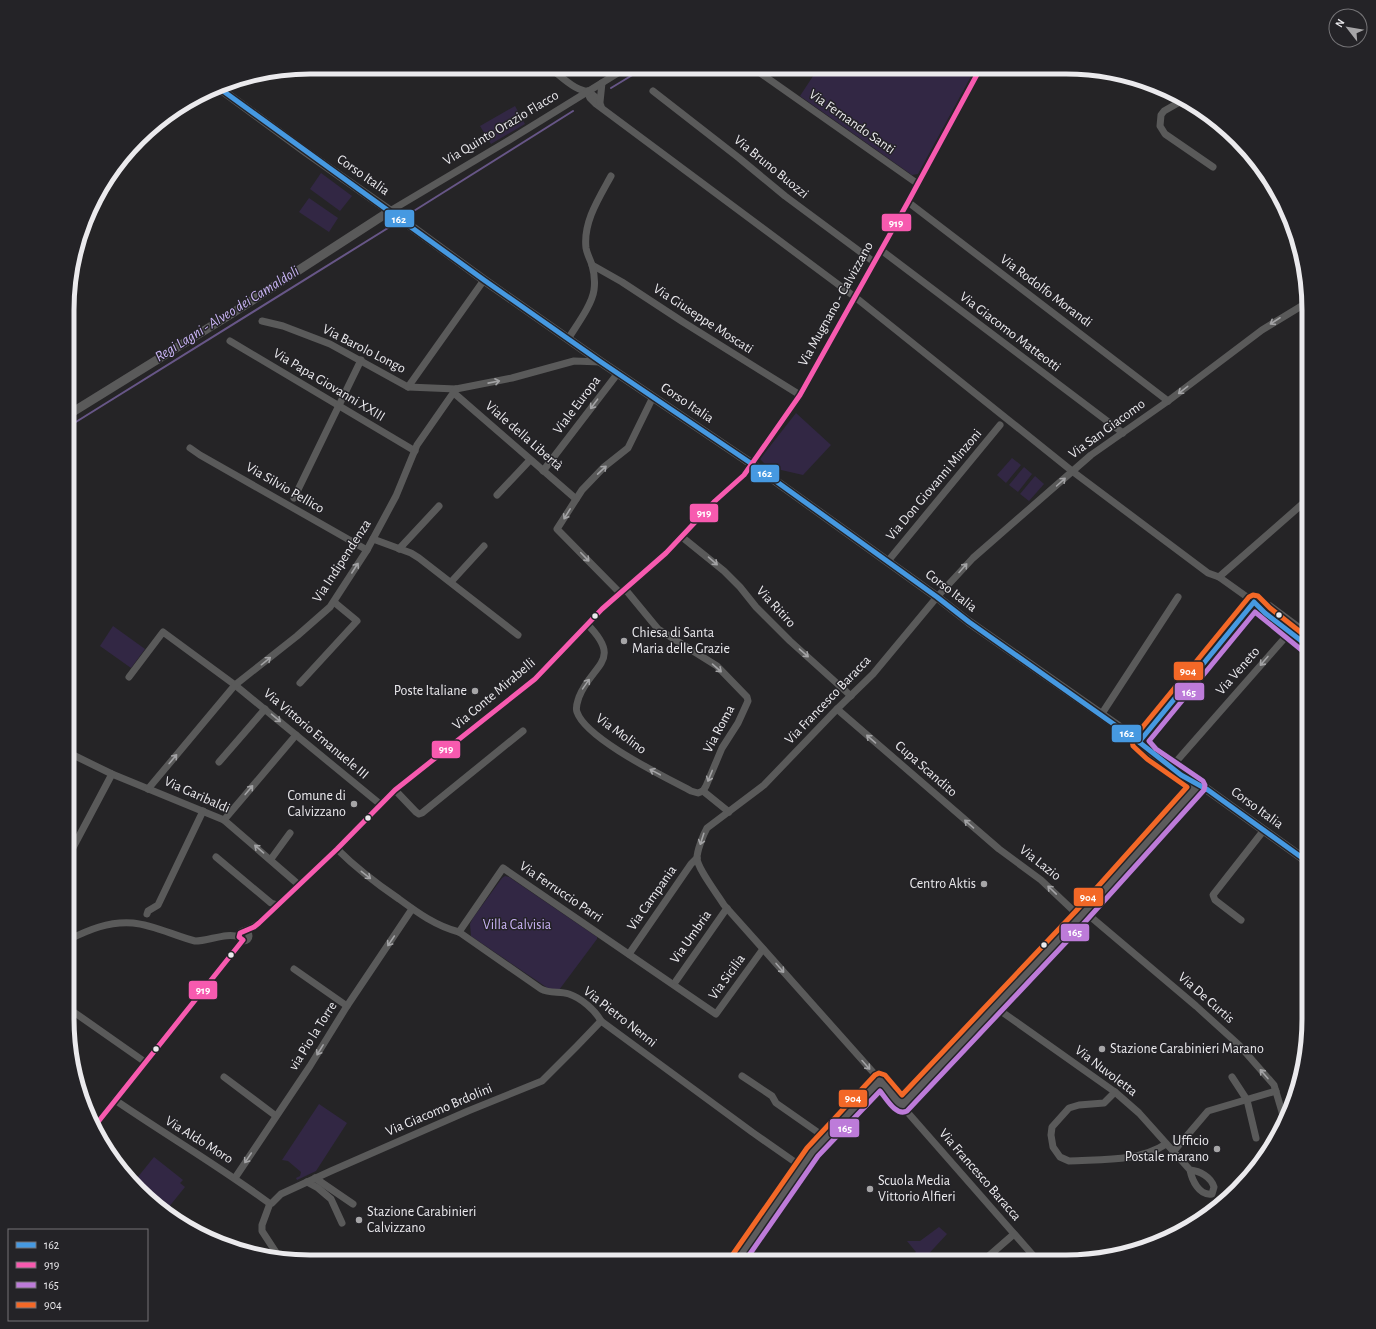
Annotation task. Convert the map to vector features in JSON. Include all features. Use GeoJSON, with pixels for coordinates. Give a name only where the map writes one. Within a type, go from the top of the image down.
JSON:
{"type":"FeatureCollection","features":[{"type":"Feature","properties":{"kind":"main road"},"geometry":{"type":"LineString","coordinates":[[1254,602],[1265,613],[1302,641]]}},
{"type":"Feature","properties":{"kind":"main road"},"geometry":{"type":"LineString","coordinates":[[1254,602],[1269,607],[1302,632]]}},
{"type":"Feature","properties":{"kind":"main road"},"geometry":{"type":"LineString","coordinates":[[1139,742],[1254,602]]}},
{"type":"Feature","properties":{"kind":"main road","name":"Corso Italia"},"geometry":{"type":"LineString","coordinates":[[1139,742],[1152,754],[1198,786]]}},
{"type":"Feature","properties":{"kind":"main road"},"geometry":{"type":"LineString","coordinates":[[742,1255],[813,1152],[880,1080],[902,1106],[1082,914],[1198,786]]}},
{"type":"Feature","properties":{"kind":"street"},"geometry":{"type":"LineString","coordinates":[[558,74],[575,87],[587,91],[590,98],[598,103],[604,110],[855,297],[1072,471],[1208,573],[1219,577],[1254,602]]}},
{"type":"Feature","properties":{"kind":"street","name":"Via Quinto Orazio Flacco"},"geometry":{"type":"LineString","coordinates":[[390,210],[506,142],[579,97],[611,74]]}},
{"type":"Feature","properties":{"kind":"street","name":"Via Fernando Santi"},"geometry":{"type":"LineString","coordinates":[[762,74],[918,184]]}},
{"type":"Feature","properties":{"kind":"street","name":"Via Mugnano - Calvizzano"},"geometry":{"type":"LineString","coordinates":[[752,464],[800,396],[977,74]]}},
{"type":"Feature","properties":{"kind":"street"},"geometry":{"type":"LineString","coordinates":[[598,103],[602,82]]}},
{"type":"Feature","properties":{"kind":"street"},"geometry":{"type":"LineString","coordinates":[[575,87],[579,97],[598,103]]}},
{"type":"Feature","properties":{"kind":"street","name":"Corso Italia"},"geometry":{"type":"LineString","coordinates":[[223,91],[306,152],[390,210],[484,280],[601,362],[752,464],[888,561],[969,622],[1139,742],[1174,764],[1302,858]]}},
{"type":"Feature","properties":{"kind":"street","name":"Via Bruno Buozzi"},"geometry":{"type":"LineString","coordinates":[[653,91],[785,196],[874,262]]}},
{"type":"Feature","properties":{"kind":"street"},"geometry":{"type":"LineString","coordinates":[[1178,103],[1164,111],[1161,115],[1160,126],[1165,134],[1212,167]]}},
{"type":"Feature","properties":{"kind":"street"},"geometry":{"type":"LineString","coordinates":[[568,339],[587,308],[594,291],[592,265],[586,248],[586,235],[589,220],[595,205],[612,176]]}},
{"type":"Feature","properties":{"kind":"street","name":"Via Rodolfo Morandi"},"geometry":{"type":"LineString","coordinates":[[908,202],[1168,401]]}},
{"type":"Feature","properties":{"kind":"street"},"geometry":{"type":"LineString","coordinates":[[74,411],[231,314],[390,210]]}},
{"type":"Feature","properties":{"kind":"street","name":"Via Giacomo Matteotti"},"geometry":{"type":"LineString","coordinates":[[881,250],[1123,433]]}},
{"type":"Feature","properties":{"kind":"street","name":"Via Giuseppe Moscati"},"geometry":{"type":"LineString","coordinates":[[592,265],[622,282],[800,396]]}},
{"type":"Feature","properties":{"kind":"street"},"geometry":{"type":"LineString","coordinates":[[408,387],[484,280]]}},
{"type":"Feature","properties":{"kind":"street","name":"Via San Giacomo"},"geometry":{"type":"LineString","coordinates":[[937,597],[973,558],[1091,455],[1168,401],[1262,330],[1302,306]]}},
{"type":"Feature","properties":{"kind":"street","name":"Via Barolo Longo"},"geometry":{"type":"LineString","coordinates":[[262,322],[283,326],[330,344],[408,387],[455,391],[512,378],[574,361],[601,362]]}},
{"type":"Feature","properties":{"kind":"street","name":"Via Papa Giovanni XXIII"},"geometry":{"type":"LineString","coordinates":[[230,341],[415,451]]}},
{"type":"Feature","properties":{"kind":"street"},"geometry":{"type":"LineString","coordinates":[[294,498],[361,360]]}},
{"type":"Feature","properties":{"kind":"street","name":"Viale Europa"},"geometry":{"type":"LineString","coordinates":[[543,471],[618,373]]}},
{"type":"Feature","properties":{"kind":"street","name":"Via Indipendenza"},"geometry":{"type":"LineString","coordinates":[[148,789],[236,685],[330,608],[367,550],[396,496],[417,445],[455,391]]}},
{"type":"Feature","properties":{"kind":"street","name":"Viale della Libertà"},"geometry":{"type":"LineString","coordinates":[[455,391],[530,460],[576,499]]}},
{"type":"Feature","properties":{"kind":"street"},"geometry":{"type":"LineString","coordinates":[[623,591],[557,529],[582,490],[604,467],[628,448],[653,397]]}},
{"type":"Feature","properties":{"kind":"street","name":"Via Don Giovanni Minzoni"},"geometry":{"type":"LineString","coordinates":[[888,561],[1000,425]]}},
{"type":"Feature","properties":{"kind":"street","name":"Via Silvio Pellico"},"geometry":{"type":"LineString","coordinates":[[190,448],[367,550]]}},
{"type":"Feature","properties":{"kind":"street"},"geometry":{"type":"LineString","coordinates":[[497,495],[530,460]]}},
{"type":"Feature","properties":{"kind":"street","name":"Via Conte Mirabelli"},"geometry":{"type":"LineString","coordinates":[[242,936],[254,927],[299,885],[395,790],[512,699],[535,679],[549,662],[563,652],[587,624],[682,537],[715,501],[744,475],[752,464]]}},
{"type":"Feature","properties":{"kind":"street"},"geometry":{"type":"LineString","coordinates":[[1219,577],[1302,504]]}},
{"type":"Feature","properties":{"kind":"street"},"geometry":{"type":"LineString","coordinates":[[399,550],[439,506]]}},
{"type":"Feature","properties":{"kind":"street","name":"Via Ritiro"},"geometry":{"type":"LineString","coordinates":[[682,537],[724,571],[740,587],[756,607],[790,641],[851,696]]}},
{"type":"Feature","properties":{"kind":"street"},"geometry":{"type":"LineString","coordinates":[[373,539],[419,558],[518,635]]}},
{"type":"Feature","properties":{"kind":"street"},"geometry":{"type":"LineString","coordinates":[[451,582],[484,546]]}},
{"type":"Feature","properties":{"kind":"street","name":"Via Roma"},"geometry":{"type":"LineString","coordinates":[[623,591],[658,629],[717,666],[747,697],[748,701],[738,723],[722,748],[706,786],[702,791]]}},
{"type":"Feature","properties":{"kind":"street","name":"Via Francesco Baracca"},"geometry":{"type":"LineString","coordinates":[[697,858],[702,838],[707,828],[764,785],[873,674],[937,597]]}},
{"type":"Feature","properties":{"kind":"street"},"geometry":{"type":"LineString","coordinates":[[1101,715],[1178,597]]}},
{"type":"Feature","properties":{"kind":"street"},"geometry":{"type":"LineString","coordinates":[[300,684],[357,621],[334,602]]}},
{"type":"Feature","properties":{"kind":"street","name":"Via Molino"},"geometry":{"type":"LineString","coordinates":[[587,624],[603,642],[604,658],[600,667],[582,690],[576,707],[580,718],[609,745],[691,792],[698,793],[702,791]]}},
{"type":"Feature","properties":{"kind":"street","name":"Via Vittorio Emanuele III"},"geometry":{"type":"LineString","coordinates":[[129,678],[163,632],[236,685],[380,804]]}},
{"type":"Feature","properties":{"kind":"street","name":"Via Veneto"},"geometry":{"type":"LineString","coordinates":[[1174,764],[1290,632]]}},
{"type":"Feature","properties":{"kind":"street"},"geometry":{"type":"LineString","coordinates":[[219,762],[265,709]]}},
{"type":"Feature","properties":{"kind":"street","name":"Cupa Scandito"},"geometry":{"type":"LineString","coordinates":[[837,709],[998,850]]}},
{"type":"Feature","properties":{"kind":"street"},"geometry":{"type":"LineString","coordinates":[[395,790],[419,814],[523,731]]}},
{"type":"Feature","properties":{"kind":"street"},"geometry":{"type":"LineString","coordinates":[[224,820],[296,735]]}},
{"type":"Feature","properties":{"kind":"street","name":"Via Garibaldi"},"geometry":{"type":"LineString","coordinates":[[74,755],[112,774],[224,820],[299,885]]}},
{"type":"Feature","properties":{"kind":"street"},"geometry":{"type":"LineString","coordinates":[[74,846],[112,774]]}},
{"type":"Feature","properties":{"kind":"street","name":"Corso Italia"},"geometry":{"type":"LineString","coordinates":[[1198,786],[1208,790]]}},
{"type":"Feature","properties":{"kind":"street"},"geometry":{"type":"LineString","coordinates":[[702,791],[729,812]]}},
{"type":"Feature","properties":{"kind":"street"},"geometry":{"type":"LineString","coordinates":[[147,914],[158,905],[203,811]]}},
{"type":"Feature","properties":{"kind":"street"},"geometry":{"type":"LineString","coordinates":[[1241,920],[1215,900],[1213,895],[1264,830]]}},
{"type":"Feature","properties":{"kind":"street"},"geometry":{"type":"LineString","coordinates":[[271,860],[290,833]]}},
{"type":"Feature","properties":{"kind":"street","name":"Via Pietro Nenni"},"geometry":{"type":"LineString","coordinates":[[336,849],[380,886],[430,921],[446,929],[459,932],[541,989],[547,992],[569,994],[594,1009],[600,1021],[802,1167]]}},
{"type":"Feature","properties":{"kind":"street","name":"Via Lazio"},"geometry":{"type":"LineString","coordinates":[[998,850],[1041,880],[1082,914]]}},
{"type":"Feature","properties":{"kind":"street"},"geometry":{"type":"LineString","coordinates":[[216,857],[272,903],[277,905]]}},
{"type":"Feature","properties":{"kind":"street"},"geometry":{"type":"LineString","coordinates":[[697,858],[704,875],[727,908],[880,1080]]}},
{"type":"Feature","properties":{"kind":"street","name":"Via Campania"},"geometry":{"type":"LineString","coordinates":[[629,954],[697,858]]}},
{"type":"Feature","properties":{"kind":"street","name":"Via Ferruccio Parri"},"geometry":{"type":"LineString","coordinates":[[459,932],[503,868],[629,954]]}},
{"type":"Feature","properties":{"kind":"street","name":"Via Umbria"},"geometry":{"type":"LineString","coordinates":[[673,982],[727,908]]}},
{"type":"Feature","properties":{"kind":"street","name":"via Pio la Torre"},"geometry":{"type":"LineString","coordinates":[[235,1178],[412,909]]}},
{"type":"Feature","properties":{"kind":"street","name":"Via De Curtis"},"geometry":{"type":"LineString","coordinates":[[1082,914],[1196,1006],[1239,1045],[1274,1085],[1282,1113]]}},
{"type":"Feature","properties":{"kind":"street"},"geometry":{"type":"LineString","coordinates":[[74,937],[88,930],[109,924],[132,923],[195,941],[205,941],[235,935],[242,936],[98,1122]]}},
{"type":"Feature","properties":{"kind":"street","name":"Via Sicilia"},"geometry":{"type":"LineString","coordinates":[[673,982],[716,1014],[763,949]]}},
{"type":"Feature","properties":{"kind":"street"},"geometry":{"type":"LineString","coordinates":[[629,954],[673,982]]}},
{"type":"Feature","properties":{"kind":"street"},"geometry":{"type":"LineString","coordinates":[[294,970],[347,1006]]}},
{"type":"Feature","properties":{"kind":"street","name":"Via Nuvoletta"},"geometry":{"type":"LineString","coordinates":[[995,1007],[1115,1092],[1139,1113],[1190,1170]]}},
{"type":"Feature","properties":{"kind":"street"},"geometry":{"type":"LineString","coordinates":[[74,1012],[145,1062]]}},
{"type":"Feature","properties":{"kind":"street","name":"Via Giacomo Brdolini"},"geometry":{"type":"LineString","coordinates":[[270,1204],[281,1194],[315,1178],[468,1111],[542,1081],[600,1021]]}},
{"type":"Feature","properties":{"kind":"street"},"geometry":{"type":"LineString","coordinates":[[742,1076],[772,1096],[776,1103],[826,1138]]}},
{"type":"Feature","properties":{"kind":"street"},"geometry":{"type":"LineString","coordinates":[[224,1077],[276,1116]]}},
{"type":"Feature","properties":{"kind":"street"},"geometry":{"type":"LineString","coordinates":[[1232,1077],[1247,1100],[1256,1138]]}},
{"type":"Feature","properties":{"kind":"street"},"geometry":{"type":"LineString","coordinates":[[1174,1152],[1208,1111],[1276,1091]]}},
{"type":"Feature","properties":{"kind":"street"},"geometry":{"type":"LineString","coordinates":[[1115,1092],[1104,1103],[1079,1105],[1066,1111],[1052,1127],[1053,1147],[1060,1157],[1069,1161],[1134,1157],[1156,1151],[1166,1144]]}},
{"type":"Feature","properties":{"kind":"street","name":"Via Aldo Moro"},"geometry":{"type":"LineString","coordinates":[[115,1100],[235,1178],[270,1204]]}},
{"type":"Feature","properties":{"kind":"street","name":"Via Francesco Baracca"},"geometry":{"type":"LineString","coordinates":[[902,1106],[1032,1255]]}},
{"type":"Feature","properties":{"kind":"street"},"geometry":{"type":"LineString","coordinates":[[315,1178],[353,1204]]}},
{"type":"Feature","properties":{"kind":"street"},"geometry":{"type":"LineString","coordinates":[[307,1182],[318,1188],[331,1199],[342,1223]]}},
{"type":"Feature","properties":{"kind":"street"},"geometry":{"type":"LineString","coordinates":[[270,1204],[262,1225],[262,1231],[276,1252]]}},
{"type":"Feature","properties":{"kind":"street"},"geometry":{"type":"LineString","coordinates":[[991,1255],[1014,1234]]}},
{"type":"Feature","properties":{"kind":"green space"},"geometry":{"type":"Polygon","coordinates":[[[814,74],[972,74],[918,174],[912,175],[800,96],[814,74]]]}},
{"type":"Feature","properties":{"kind":"green space"},"geometry":{"type":"Polygon","coordinates":[[[515,106],[525,124],[491,144],[480,126],[515,106]]]}},
{"type":"Feature","properties":{"kind":"green space"},"geometry":{"type":"Polygon","coordinates":[[[321,173],[352,196],[340,211],[310,189],[321,173]]]}},
{"type":"Feature","properties":{"kind":"green space"},"geometry":{"type":"Polygon","coordinates":[[[309,198],[338,218],[329,232],[299,212],[309,198]]]}},
{"type":"Feature","properties":{"kind":"green space"},"geometry":{"type":"Polygon","coordinates":[[[796,413],[831,445],[803,475],[768,467],[760,459],[796,413]]]}},
{"type":"Feature","properties":{"kind":"green space"},"geometry":{"type":"Polygon","coordinates":[[[1012,458],[1021,465],[1006,483],[997,475],[1012,458]]]}},
{"type":"Feature","properties":{"kind":"green space"},"geometry":{"type":"Polygon","coordinates":[[[1024,467],[1032,474],[1018,492],[1009,485],[1024,467]]]}},
{"type":"Feature","properties":{"kind":"green space"},"geometry":{"type":"Polygon","coordinates":[[[1035,476],[1044,484],[1029,501],[1020,494],[1035,476]]]}},
{"type":"Feature","properties":{"kind":"green space"},"geometry":{"type":"Polygon","coordinates":[[[113,626],[145,649],[131,668],[100,646],[113,626]]]}},
{"type":"Feature","properties":{"kind":"green space","name":"Villa Calvisia"},"geometry":{"type":"Polygon","coordinates":[[[505,876],[509,877],[597,937],[559,990],[549,989],[471,936],[470,924],[473,918],[505,876]]]}},
{"type":"Feature","properties":{"kind":"green space"},"geometry":{"type":"Polygon","coordinates":[[[319,1104],[347,1123],[316,1171],[297,1180],[296,1178],[300,1176],[301,1172],[288,1161],[282,1160],[319,1104]]]}},
{"type":"Feature","properties":{"kind":"green space"},"geometry":{"type":"Polygon","coordinates":[[[154,1157],[183,1180],[180,1183],[185,1187],[168,1208],[136,1179],[154,1157]]]}},
{"type":"Feature","properties":{"kind":"green space"},"geometry":{"type":"Polygon","coordinates":[[[939,1227],[947,1234],[928,1255],[912,1255],[916,1252],[907,1241],[920,1241],[939,1227]]]}},
{"type":"Feature","properties":{"kind":"waterway","name":"Regi Lagni - Alveo dei Camaldoli"},"geometry":{"type":"LineString","coordinates":[[611,88],[634,74]]}},
{"type":"Feature","properties":{"kind":"waterway","name":"Regi Lagni - Alveo dei Camaldoli"},"geometry":{"type":"LineString","coordinates":[[409,214],[573,111]]}},
{"type":"Feature","properties":{"kind":"waterway","name":"Regi Lagni - Alveo dei Camaldoli"},"geometry":{"type":"LineString","coordinates":[[74,423],[396,223]]}},
{"type":"Feature","properties":{"kind":"transit line","name":"919"},"geometry":{"type":"LineString","coordinates":[[98,1122],[243,940],[239,937],[240,933],[254,927],[259,923],[337,849],[395,790],[535,679],[602,609],[666,553],[715,501],[744,475],[800,395],[908,202],[977,74]]}},
{"type":"Feature","properties":{"kind":"transit line","name":"162"},"geometry":{"type":"LineString","coordinates":[[223,91],[484,280],[601,362],[752,464],[937,597],[969,622],[1139,742],[1181,775],[1208,790],[1302,858]]}},
{"type":"Feature","properties":{"kind":"transit line","name":"904"},"geometry":{"type":"LineString","coordinates":[[732,1255],[807,1148],[875,1075],[879,1073],[885,1075],[902,1095],[1075,912],[1187,787],[1147,759],[1133,746],[1132,740],[1249,597],[1253,595],[1258,596],[1270,608],[1302,633]]}},
{"type":"Feature","properties":{"kind":"transit line","name":"162"},"geometry":{"type":"LineString","coordinates":[[1139,742],[1254,602],[1265,613],[1302,641]]}},
{"type":"Feature","properties":{"kind":"transit line","name":"165"},"geometry":{"type":"LineString","coordinates":[[749,1255],[818,1156],[880,1091],[895,1109],[903,1112],[907,1111],[1085,922],[1204,790],[1205,785],[1203,781],[1156,749],[1149,741],[1255,612],[1302,650]]}},
{"type":"Feature","properties":{"kind":"place","name":"Chiesa di Santa Maria delle Grazie"},"geometry":{"type":"Point","coordinates":[624,641]}},
{"type":"Feature","properties":{"kind":"place","name":"Poste Italiane"},"geometry":{"type":"Point","coordinates":[475,691]}},
{"type":"Feature","properties":{"kind":"place","name":"Comune di Calvizzano"},"geometry":{"type":"Point","coordinates":[354,804]}},
{"type":"Feature","properties":{"kind":"place","name":"Centro Aktis"},"geometry":{"type":"Point","coordinates":[984,884]}},
{"type":"Feature","properties":{"kind":"place","name":"Stazione Carabinieri Marano"},"geometry":{"type":"Point","coordinates":[1102,1049]}},
{"type":"Feature","properties":{"kind":"place","name":"Ufficio Postale marano"},"geometry":{"type":"Point","coordinates":[1217,1149]}},
{"type":"Feature","properties":{"kind":"place","name":"Scuola Media Vittorio Alfieri"},"geometry":{"type":"Point","coordinates":[870,1189]}},
{"type":"Feature","properties":{"kind":"place","name":"Stazione Carabinieri Calvizzano"},"geometry":{"type":"Point","coordinates":[359,1220]}}]}
